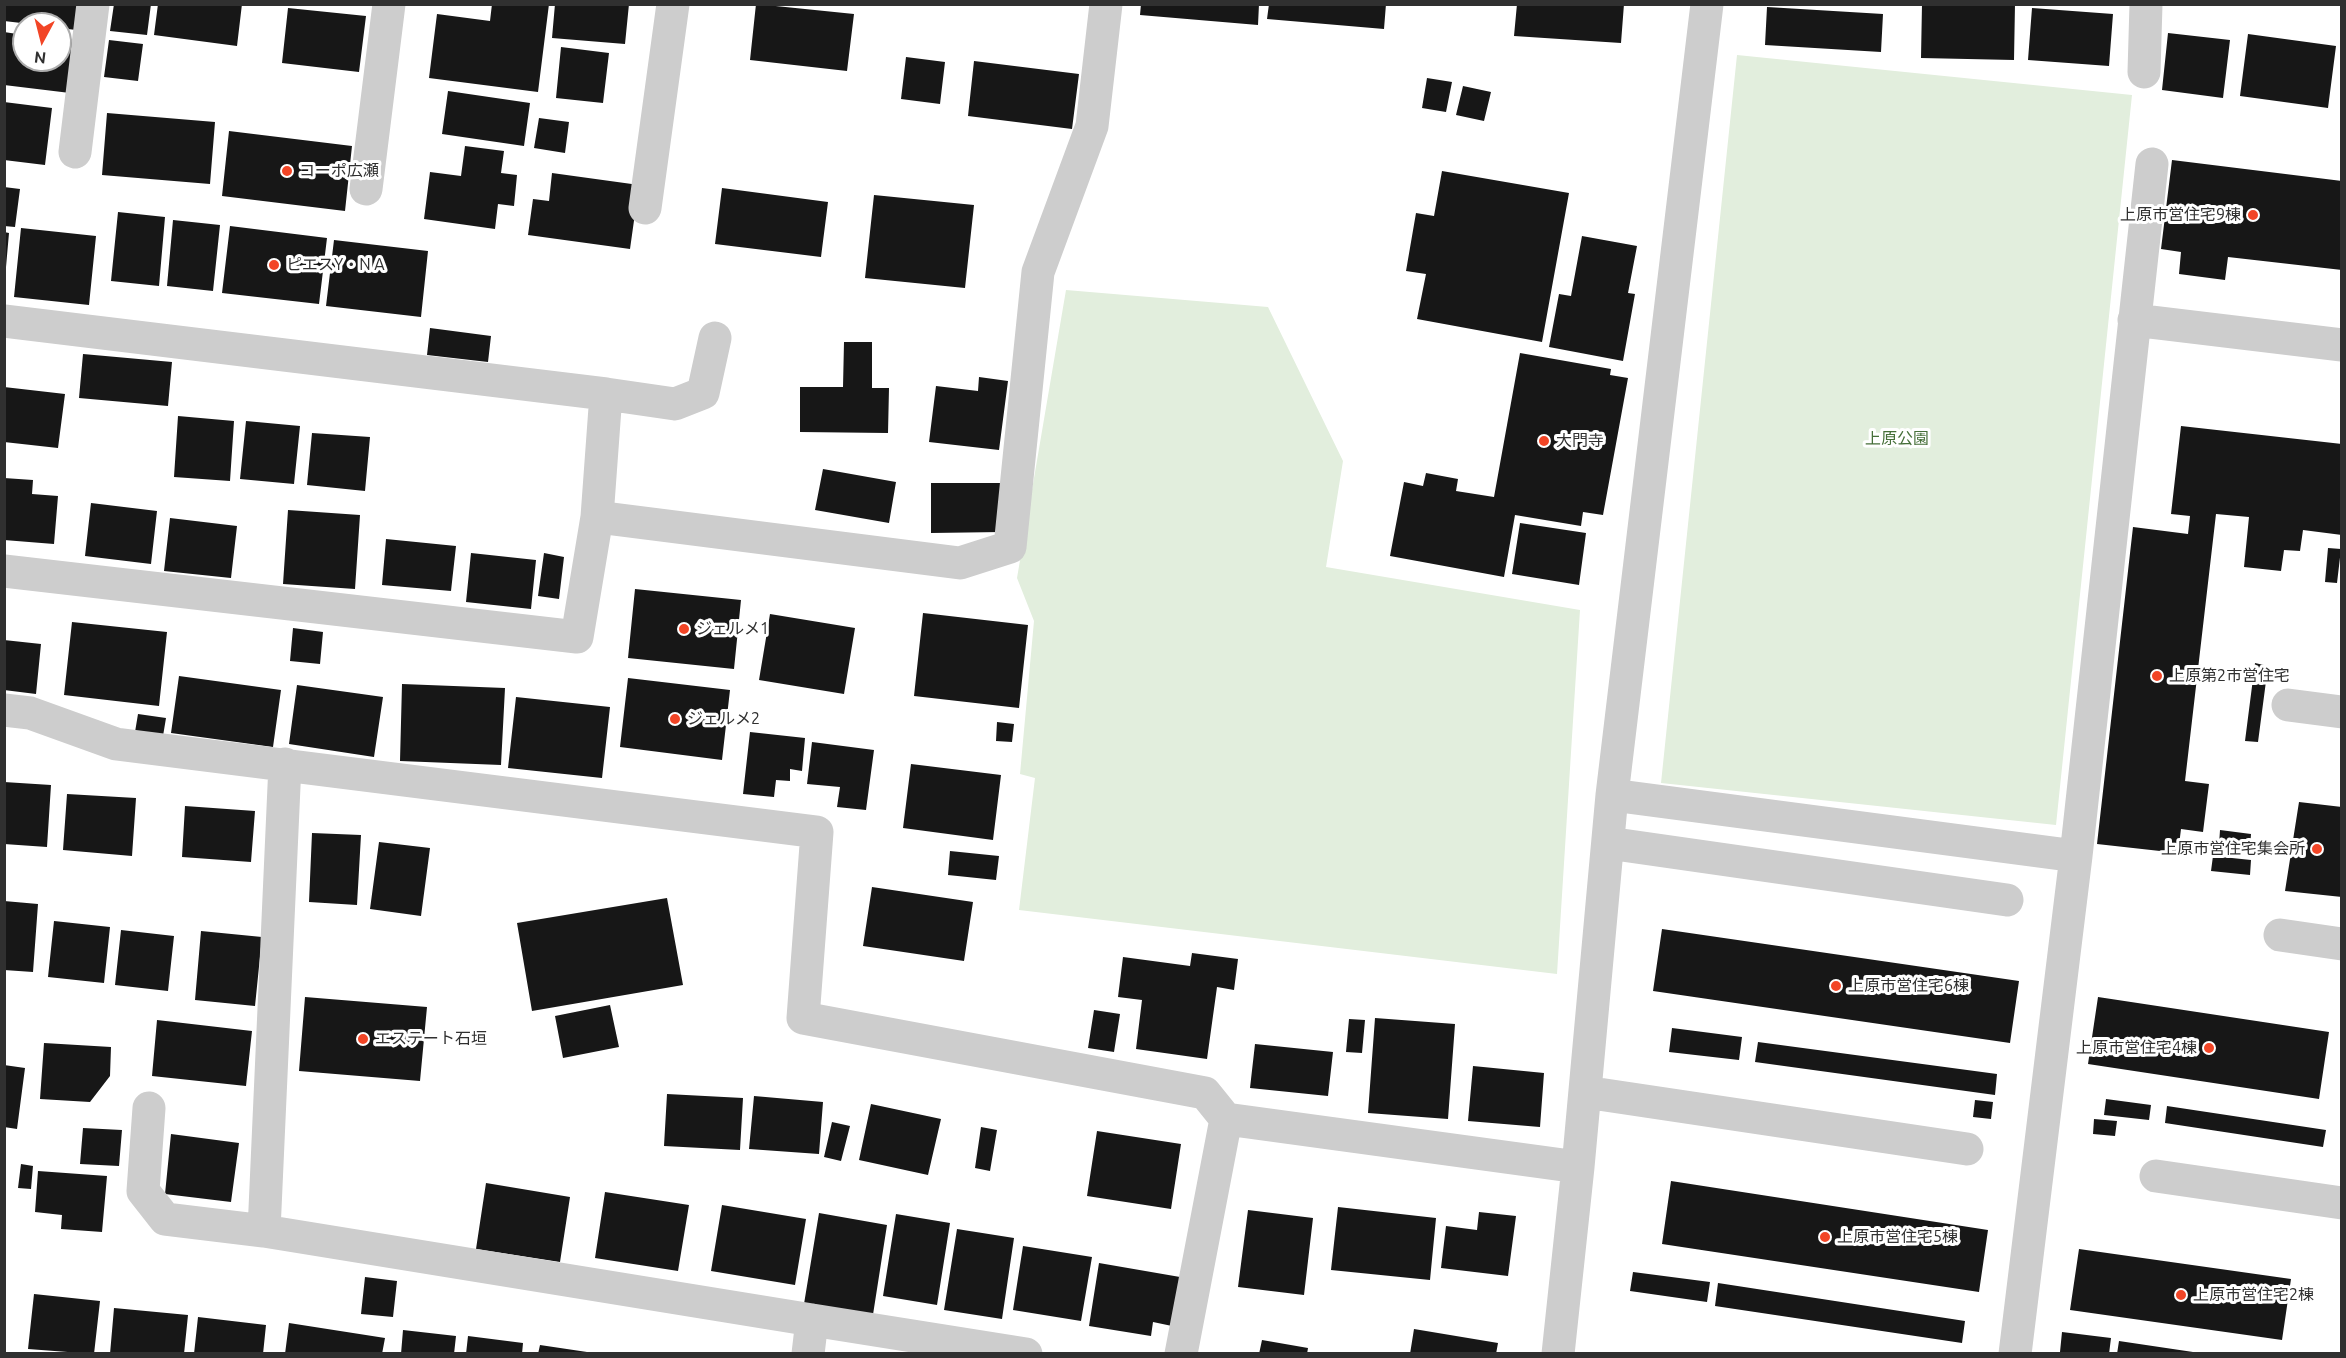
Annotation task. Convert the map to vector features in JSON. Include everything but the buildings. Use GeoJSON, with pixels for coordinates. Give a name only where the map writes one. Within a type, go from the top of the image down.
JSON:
{"type":"FeatureCollection","features":[{"type":"Feature","properties":{"kind":"street"},"geometry":{"type":"LineString","coordinates":[[75,152],[93,4]]}},
{"type":"Feature","properties":{"kind":"street"},"geometry":{"type":"LineString","coordinates":[[366,189],[389,4]]}},
{"type":"Feature","properties":{"kind":"street"},"geometry":{"type":"LineString","coordinates":[[645,208],[673,4]]}},
{"type":"Feature","properties":{"kind":"street"},"geometry":{"type":"LineString","coordinates":[[597,517],[960,563],[1010,547],[1038,272],[1092,126],[1106,4]]}},
{"type":"Feature","properties":{"kind":"street"},"geometry":{"type":"LineString","coordinates":[[1558,1353],[1578,1167],[1612,795],[1707,4]]}},
{"type":"Feature","properties":{"kind":"street"},"geometry":{"type":"LineString","coordinates":[[2144,72],[2146,4]]}},
{"type":"Feature","properties":{"kind":"street"},"geometry":{"type":"LineString","coordinates":[[2015,1353],[2076,856],[2152,164]]}},
{"type":"Feature","properties":{"kind":"street"},"geometry":{"type":"LineString","coordinates":[[2134,320],[2342,345]]}},
{"type":"Feature","properties":{"kind":"street"},"geometry":{"type":"LineString","coordinates":[[4,321],[675,404],[704,393],[715,338]]}},
{"type":"Feature","properties":{"kind":"street"},"geometry":{"type":"LineString","coordinates":[[4,571],[577,637],[597,517],[606,394]]}},
{"type":"Feature","properties":{"kind":"street"},"geometry":{"type":"LineString","coordinates":[[2288,705],[2342,712]]}},
{"type":"Feature","properties":{"kind":"street"},"geometry":{"type":"LineString","coordinates":[[4,710],[30,713],[116,744],[817,832],[803,1018],[1205,1093],[1226,1119],[1578,1167]]}},
{"type":"Feature","properties":{"kind":"street"},"geometry":{"type":"LineString","coordinates":[[264,1232],[285,764]]}},
{"type":"Feature","properties":{"kind":"street"},"geometry":{"type":"LineString","coordinates":[[1612,795],[2076,856]]}},
{"type":"Feature","properties":{"kind":"street"},"geometry":{"type":"LineString","coordinates":[[1608,843],[2007,900]]}},
{"type":"Feature","properties":{"kind":"street"},"geometry":{"type":"LineString","coordinates":[[2280,935],[2342,944]]}},
{"type":"Feature","properties":{"kind":"street"},"geometry":{"type":"LineString","coordinates":[[1585,1092],[1967,1149]]}},
{"type":"Feature","properties":{"kind":"street"},"geometry":{"type":"LineString","coordinates":[[149,1108],[143,1191],[165,1218],[1026,1353]]}},
{"type":"Feature","properties":{"kind":"street"},"geometry":{"type":"LineString","coordinates":[[1181,1353],[1226,1119]]}},
{"type":"Feature","properties":{"kind":"street"},"geometry":{"type":"LineString","coordinates":[[2156,1176],[2342,1203]]}},
{"type":"Feature","properties":{"kind":"street"},"geometry":{"type":"LineString","coordinates":[[808,1353],[812,1320]]}},
{"type":"Feature","properties":{"kind":"green space","name":"上原公園"},"geometry":{"type":"Polygon","coordinates":[[[1737,55],[2132,95],[2056,825],[1661,783],[1737,55]]]}},
{"type":"Feature","properties":{"kind":"green space"},"geometry":{"type":"Polygon","coordinates":[[[1066,290],[1268,307],[1343,461],[1326,567],[1580,610],[1557,974],[1019,910],[1035,778],[1020,774],[1034,621],[1017,578],[1066,290]]]}},
{"type":"Feature","properties":{"kind":"place","name":"コーポ広瀬"},"geometry":{"type":"Point","coordinates":[287,171]}},
{"type":"Feature","properties":{"kind":"place","name":"上原市営住宅9棟"},"geometry":{"type":"Point","coordinates":[2253,215]}},
{"type":"Feature","properties":{"kind":"place","name":"ピエスY・N A"},"geometry":{"type":"Point","coordinates":[274,265]}},
{"type":"Feature","properties":{"kind":"place","name":"大門寺"},"geometry":{"type":"Point","coordinates":[1544,441]}},
{"type":"Feature","properties":{"kind":"place","name":"ジェルメ1"},"geometry":{"type":"Point","coordinates":[684,629]}},
{"type":"Feature","properties":{"kind":"place","name":"上原第2市営住宅"},"geometry":{"type":"Point","coordinates":[2157,676]}},
{"type":"Feature","properties":{"kind":"place","name":"ジェルメ2"},"geometry":{"type":"Point","coordinates":[675,719]}},
{"type":"Feature","properties":{"kind":"place","name":"上原市営住宅集会所"},"geometry":{"type":"Point","coordinates":[2317,849]}},
{"type":"Feature","properties":{"kind":"place","name":"上原市営住宅6棟"},"geometry":{"type":"Point","coordinates":[1836,986]}},
{"type":"Feature","properties":{"kind":"place","name":"エステート石垣"},"geometry":{"type":"Point","coordinates":[363,1039]}},
{"type":"Feature","properties":{"kind":"place","name":"上原市営住宅4棟"},"geometry":{"type":"Point","coordinates":[2209,1048]}},
{"type":"Feature","properties":{"kind":"place","name":"上原市営住宅5棟"},"geometry":{"type":"Point","coordinates":[1825,1237]}},
{"type":"Feature","properties":{"kind":"place","name":"上原市営住宅2棟"},"geometry":{"type":"Point","coordinates":[2181,1295]}}]}
